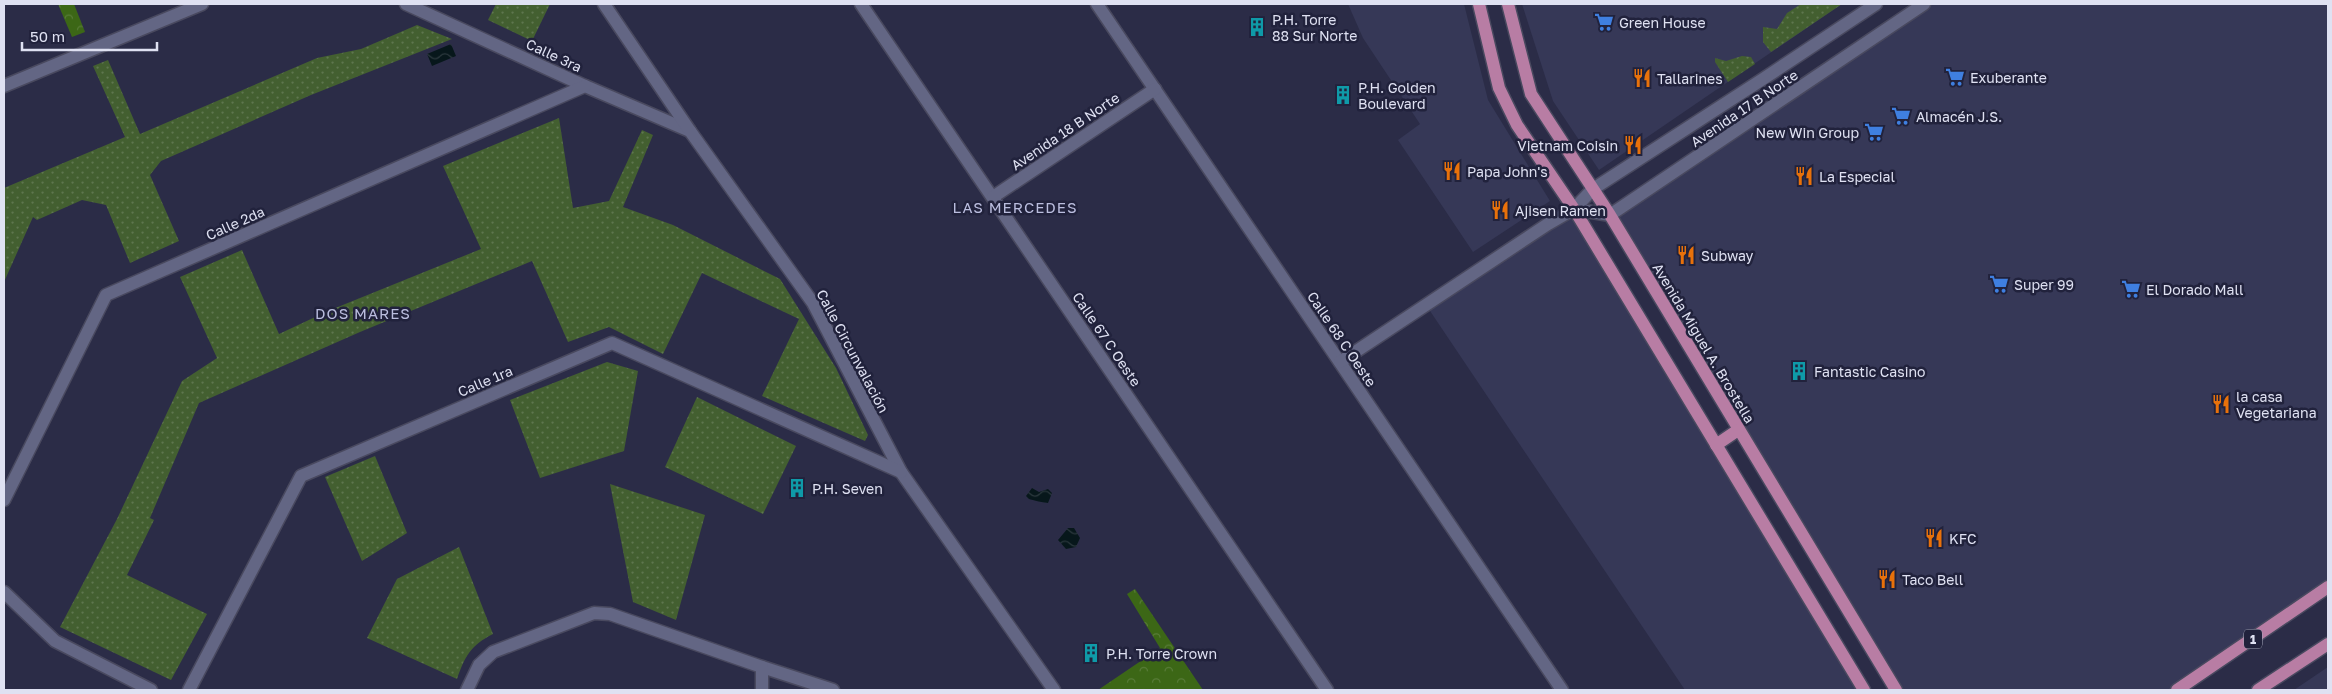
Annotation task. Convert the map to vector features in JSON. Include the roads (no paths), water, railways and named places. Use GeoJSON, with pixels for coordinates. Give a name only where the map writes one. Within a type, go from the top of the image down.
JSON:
{"type":"FeatureCollection","features":[{"type":"Feature","properties":{"kind":"main road"},"geometry":{"type":"LineString","coordinates":[[1479,4],[1499,88],[1517,125],[1574,209],[1864,690]]}},
{"type":"Feature","properties":{"kind":"main road","name":"Avenida Miguel A. Brostella"},"geometry":{"type":"LineString","coordinates":[[1508,4],[1531,94],[1610,215],[1896,690]]}},
{"type":"Feature","properties":{"kind":"main road"},"geometry":{"type":"LineString","coordinates":[[1716,445],[1738,430]]}},
{"type":"Feature","properties":{"kind":"main road","name":"1"},"geometry":{"type":"LineString","coordinates":[[2177,690],[2328,587]]}},
{"type":"Feature","properties":{"kind":"main road"},"geometry":{"type":"LineString","coordinates":[[2258,690],[2328,644]]}},
{"type":"Feature","properties":{"kind":"street"},"geometry":{"type":"LineString","coordinates":[[4,86],[202,4]]}},
{"type":"Feature","properties":{"kind":"street","name":"Calle 3ra"},"geometry":{"type":"LineString","coordinates":[[406,4],[585,86],[690,131]]}},
{"type":"Feature","properties":{"kind":"street","name":"Calle Circunvalación"},"geometry":{"type":"LineString","coordinates":[[604,4],[690,131],[813,303],[901,472],[1054,690]]}},
{"type":"Feature","properties":{"kind":"street","name":"Calle 67 C Oeste"},"geometry":{"type":"LineString","coordinates":[[861,4],[1327,690]]}},
{"type":"Feature","properties":{"kind":"street","name":"Calle 68 C Oeste"},"geometry":{"type":"LineString","coordinates":[[1097,4],[1562,690]]}},
{"type":"Feature","properties":{"kind":"street","name":"Avenida 17 B Norte"},"geometry":{"type":"LineString","coordinates":[[1340,362],[1574,209],[1593,189],[1764,80],[1876,4]]}},
{"type":"Feature","properties":{"kind":"street","name":"Avenida 17 B Norte"},"geometry":{"type":"LineString","coordinates":[[1610,215],[1924,4]]}},
{"type":"Feature","properties":{"kind":"street","name":"Calle 2da"},"geometry":{"type":"LineString","coordinates":[[4,500],[106,295],[585,86]]}},
{"type":"Feature","properties":{"kind":"street","name":"Avenida 18 B Norte"},"geometry":{"type":"LineString","coordinates":[[993,198],[1155,89]]}},
{"type":"Feature","properties":{"kind":"street"},"geometry":{"type":"LineString","coordinates":[[1574,209],[1610,215]]}},
{"type":"Feature","properties":{"kind":"street","name":"Calle 1ra"},"geometry":{"type":"LineString","coordinates":[[189,690],[301,476],[612,343],[901,472]]}},
{"type":"Feature","properties":{"kind":"street"},"geometry":{"type":"LineString","coordinates":[[4,592],[55,641],[151,690]]}},
{"type":"Feature","properties":{"kind":"street"},"geometry":{"type":"LineString","coordinates":[[467,690],[479,665],[493,652],[594,613],[610,614],[833,690]]}},
{"type":"Feature","properties":{"kind":"street"},"geometry":{"type":"LineString","coordinates":[[762,667],[762,690]]}},
{"type":"Feature","properties":{"kind":"water"},"geometry":{"type":"Polygon","coordinates":[[[451,44],[456,56],[432,66],[427,54],[451,44]]]}},
{"type":"Feature","properties":{"kind":"water"},"geometry":{"type":"Polygon","coordinates":[[[1032,488],[1039,492],[1048,489],[1052,493],[1048,503],[1029,499],[1026,496],[1032,488]]]}},
{"type":"Feature","properties":{"kind":"water"},"geometry":{"type":"Polygon","coordinates":[[[1068,528],[1074,528],[1080,538],[1076,547],[1066,549],[1058,540],[1068,528]]]}},
{"type":"Feature","properties":{"kind":"place","name":"Green House"},"geometry":{"type":"Point","coordinates":[1604,22]}},
{"type":"Feature","properties":{"kind":"place","name":"P.H. Torre 88 Sur Norte"},"geometry":{"type":"Point","coordinates":[1257,27]}},
{"type":"Feature","properties":{"kind":"place","name":"Exuberante"},"geometry":{"type":"Point","coordinates":[1955,77]}},
{"type":"Feature","properties":{"kind":"place","name":"Tallarines"},"geometry":{"type":"Point","coordinates":[1642,78]}},
{"type":"Feature","properties":{"kind":"place","name":"P.H. Golden Boulevard"},"geometry":{"type":"Point","coordinates":[1343,95]}},
{"type":"Feature","properties":{"kind":"place","name":"Almacén J.S."},"geometry":{"type":"Point","coordinates":[1901,116]}},
{"type":"Feature","properties":{"kind":"place","name":"New Win Group"},"geometry":{"type":"Point","coordinates":[1874,132]}},
{"type":"Feature","properties":{"kind":"place","name":"Vietnam Coisin"},"geometry":{"type":"Point","coordinates":[1633,145]}},
{"type":"Feature","properties":{"kind":"place","name":"Papa John's"},"geometry":{"type":"Point","coordinates":[1452,171]}},
{"type":"Feature","properties":{"kind":"place","name":"La Especial"},"geometry":{"type":"Point","coordinates":[1804,176]}},
{"type":"Feature","properties":{"kind":"place","name":"Ajisen Ramen"},"geometry":{"type":"Point","coordinates":[1500,210]}},
{"type":"Feature","properties":{"kind":"place","name":"Subway"},"geometry":{"type":"Point","coordinates":[1686,255]}},
{"type":"Feature","properties":{"kind":"place","name":"Super 99"},"geometry":{"type":"Point","coordinates":[1999,284]}},
{"type":"Feature","properties":{"kind":"place","name":"El Dorado Mall"},"geometry":{"type":"Point","coordinates":[2131,289]}},
{"type":"Feature","properties":{"kind":"place","name":"Fantastic Casino"},"geometry":{"type":"Point","coordinates":[1799,371]}},
{"type":"Feature","properties":{"kind":"place","name":"la casa Vegetariana"},"geometry":{"type":"Point","coordinates":[2221,404]}},
{"type":"Feature","properties":{"kind":"place","name":"P.H. Seven"},"geometry":{"type":"Point","coordinates":[797,488]}},
{"type":"Feature","properties":{"kind":"place","name":"KFC"},"geometry":{"type":"Point","coordinates":[1934,538]}},
{"type":"Feature","properties":{"kind":"place","name":"Taco Bell"},"geometry":{"type":"Point","coordinates":[1887,579]}},
{"type":"Feature","properties":{"kind":"place","name":"P.H. Torre Crown"},"geometry":{"type":"Point","coordinates":[1091,653]}},
{"type":"Feature","properties":{"kind":"district","name":"LAS MERCEDES"},"geometry":{"type":"Point","coordinates":[1015,207]}},
{"type":"Feature","properties":{"kind":"district","name":"DOS MARES"},"geometry":{"type":"Point","coordinates":[363,313]}}]}
